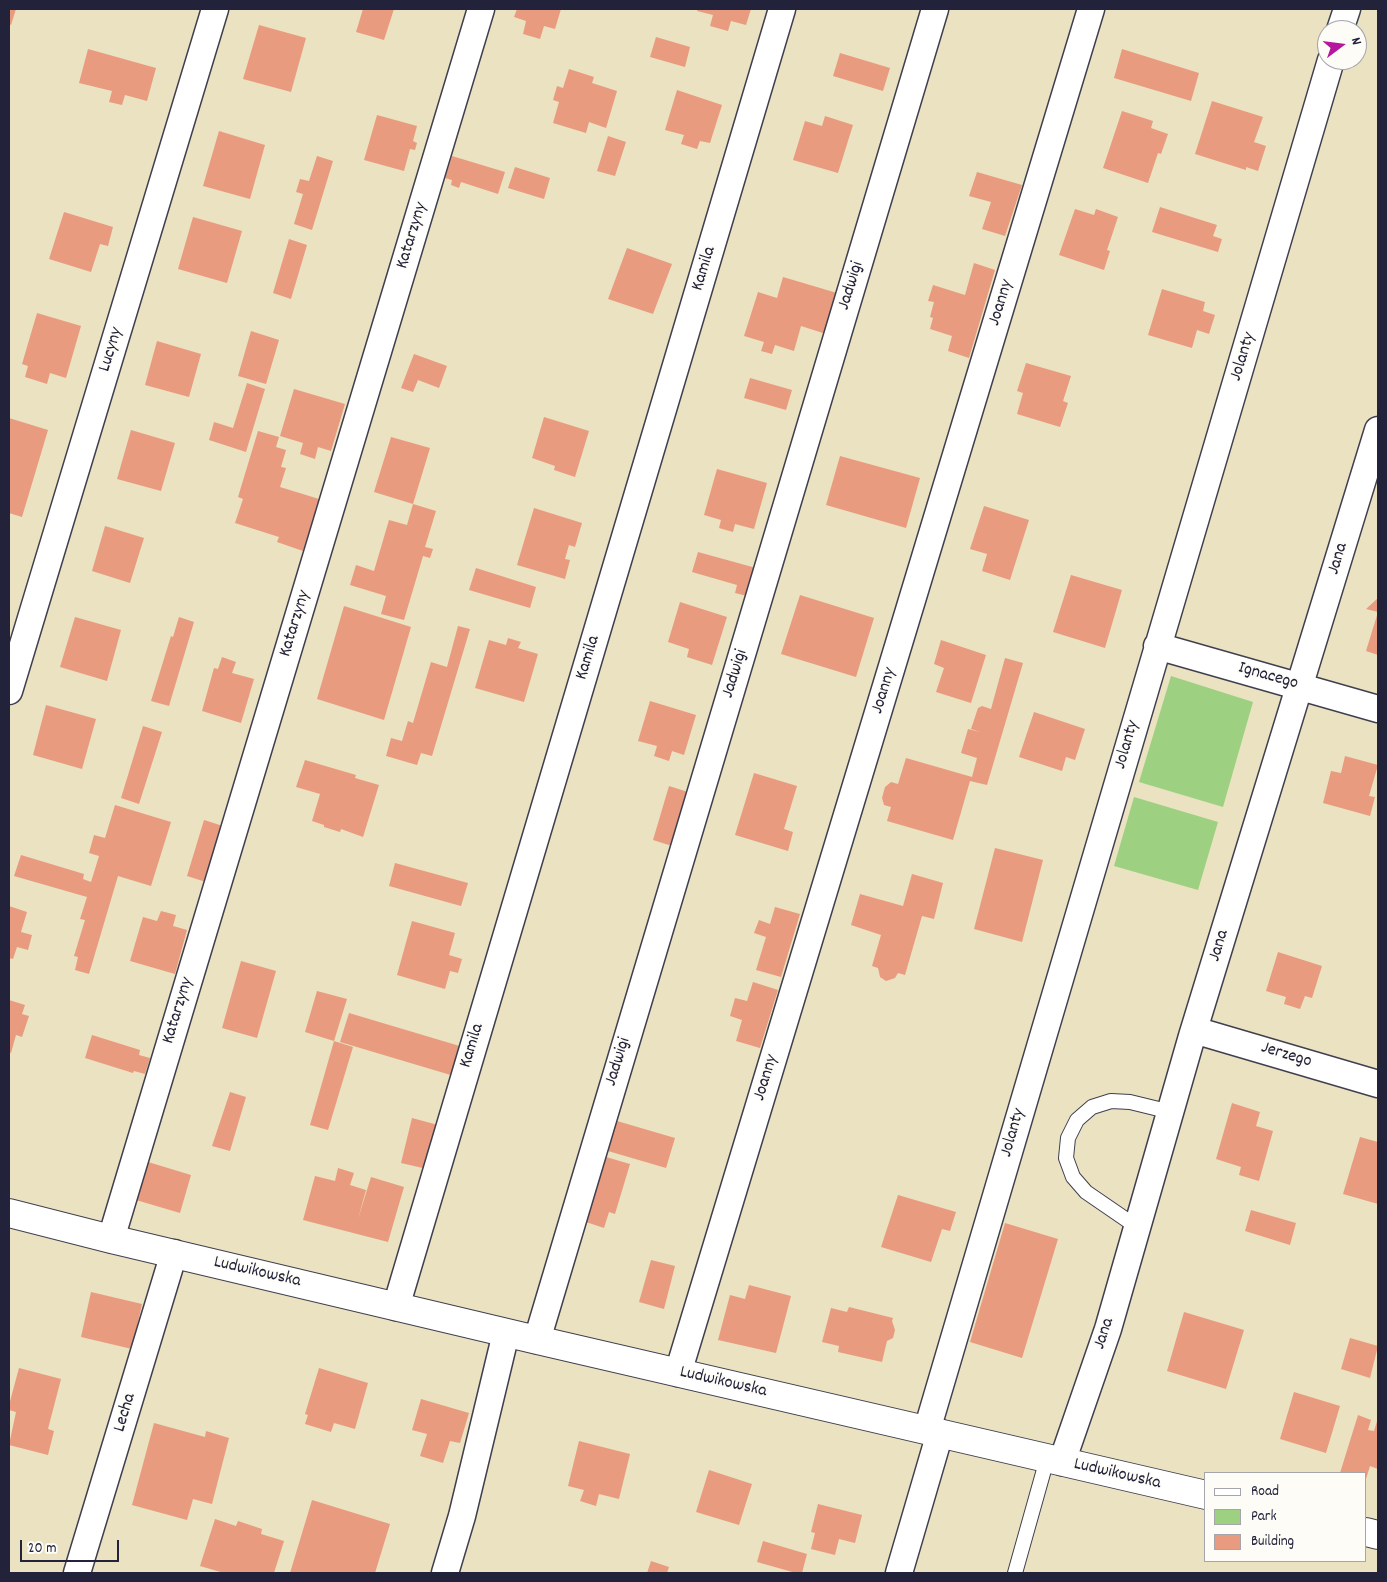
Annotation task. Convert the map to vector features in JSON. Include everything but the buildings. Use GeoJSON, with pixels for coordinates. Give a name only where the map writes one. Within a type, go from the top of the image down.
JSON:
{"type":"FeatureCollection","features":[{"type":"Feature","properties":{"kind":"street","name":"Lucyny"},"geometry":{"type":"LineString","coordinates":[[9,691],[215,9]]}},
{"type":"Feature","properties":{"kind":"street","name":"Katarzyny"},"geometry":{"type":"LineString","coordinates":[[111,1239],[481,9]]}},
{"type":"Feature","properties":{"kind":"street","name":"Kamila"},"geometry":{"type":"LineString","coordinates":[[396,1307],[782,9]]}},
{"type":"Feature","properties":{"kind":"street","name":"Jadwigi"},"geometry":{"type":"LineString","coordinates":[[537,1340],[935,9]]}},
{"type":"Feature","properties":{"kind":"street","name":"Joanny"},"geometry":{"type":"LineString","coordinates":[[678,1373],[1091,9]]}},
{"type":"Feature","properties":{"kind":"street","name":"Jolanty"},"geometry":{"type":"LineString","coordinates":[[933,1432],[1157,646],[1329,70]]}},
{"type":"Feature","properties":{"kind":"street","name":"Jana"},"geometry":{"type":"LineString","coordinates":[[1054,1461],[1108,1329],[1194,1030],[1378,430]]}},
{"type":"Feature","properties":{"kind":"street","name":"Ignacego"},"geometry":{"type":"LineString","coordinates":[[1157,646],[1378,709]]}},
{"type":"Feature","properties":{"kind":"street","name":"Jerzego"},"geometry":{"type":"LineString","coordinates":[[1194,1030],[1378,1084]]}},
{"type":"Feature","properties":{"kind":"street","name":"Ludwikowska"},"geometry":{"type":"LineString","coordinates":[[9,1212],[111,1239],[396,1307],[1204,1495]]}},
{"type":"Feature","properties":{"kind":"street","name":"Lecha"},"geometry":{"type":"LineString","coordinates":[[77,1573],[174,1254]]}},
{"type":"Feature","properties":{"kind":"street"},"geometry":{"type":"LineString","coordinates":[[445,1573],[462,1516],[506,1333]]}},
{"type":"Feature","properties":{"kind":"street"},"geometry":{"type":"LineString","coordinates":[[899,1573],[933,1432]]}},
{"type":"Feature","properties":{"kind":"lane"},"geometry":{"type":"LineString","coordinates":[[1137,1227],[1086,1192],[1073,1177],[1066,1158],[1068,1138],[1077,1120],[1092,1107],[1111,1101],[1130,1102],[1171,1112]]}},
{"type":"Feature","properties":{"kind":"lane"},"geometry":{"type":"LineString","coordinates":[[1015,1573],[1054,1461]]}},
{"type":"Feature","properties":{"kind":"green space"},"geometry":{"type":"Polygon","coordinates":[[[1171,676],[1253,702],[1223,807],[1139,782],[1171,676]]]}},
{"type":"Feature","properties":{"kind":"green space"},"geometry":{"type":"Polygon","coordinates":[[[1134,797],[1218,822],[1198,890],[1114,866],[1134,797]]]}}]}
